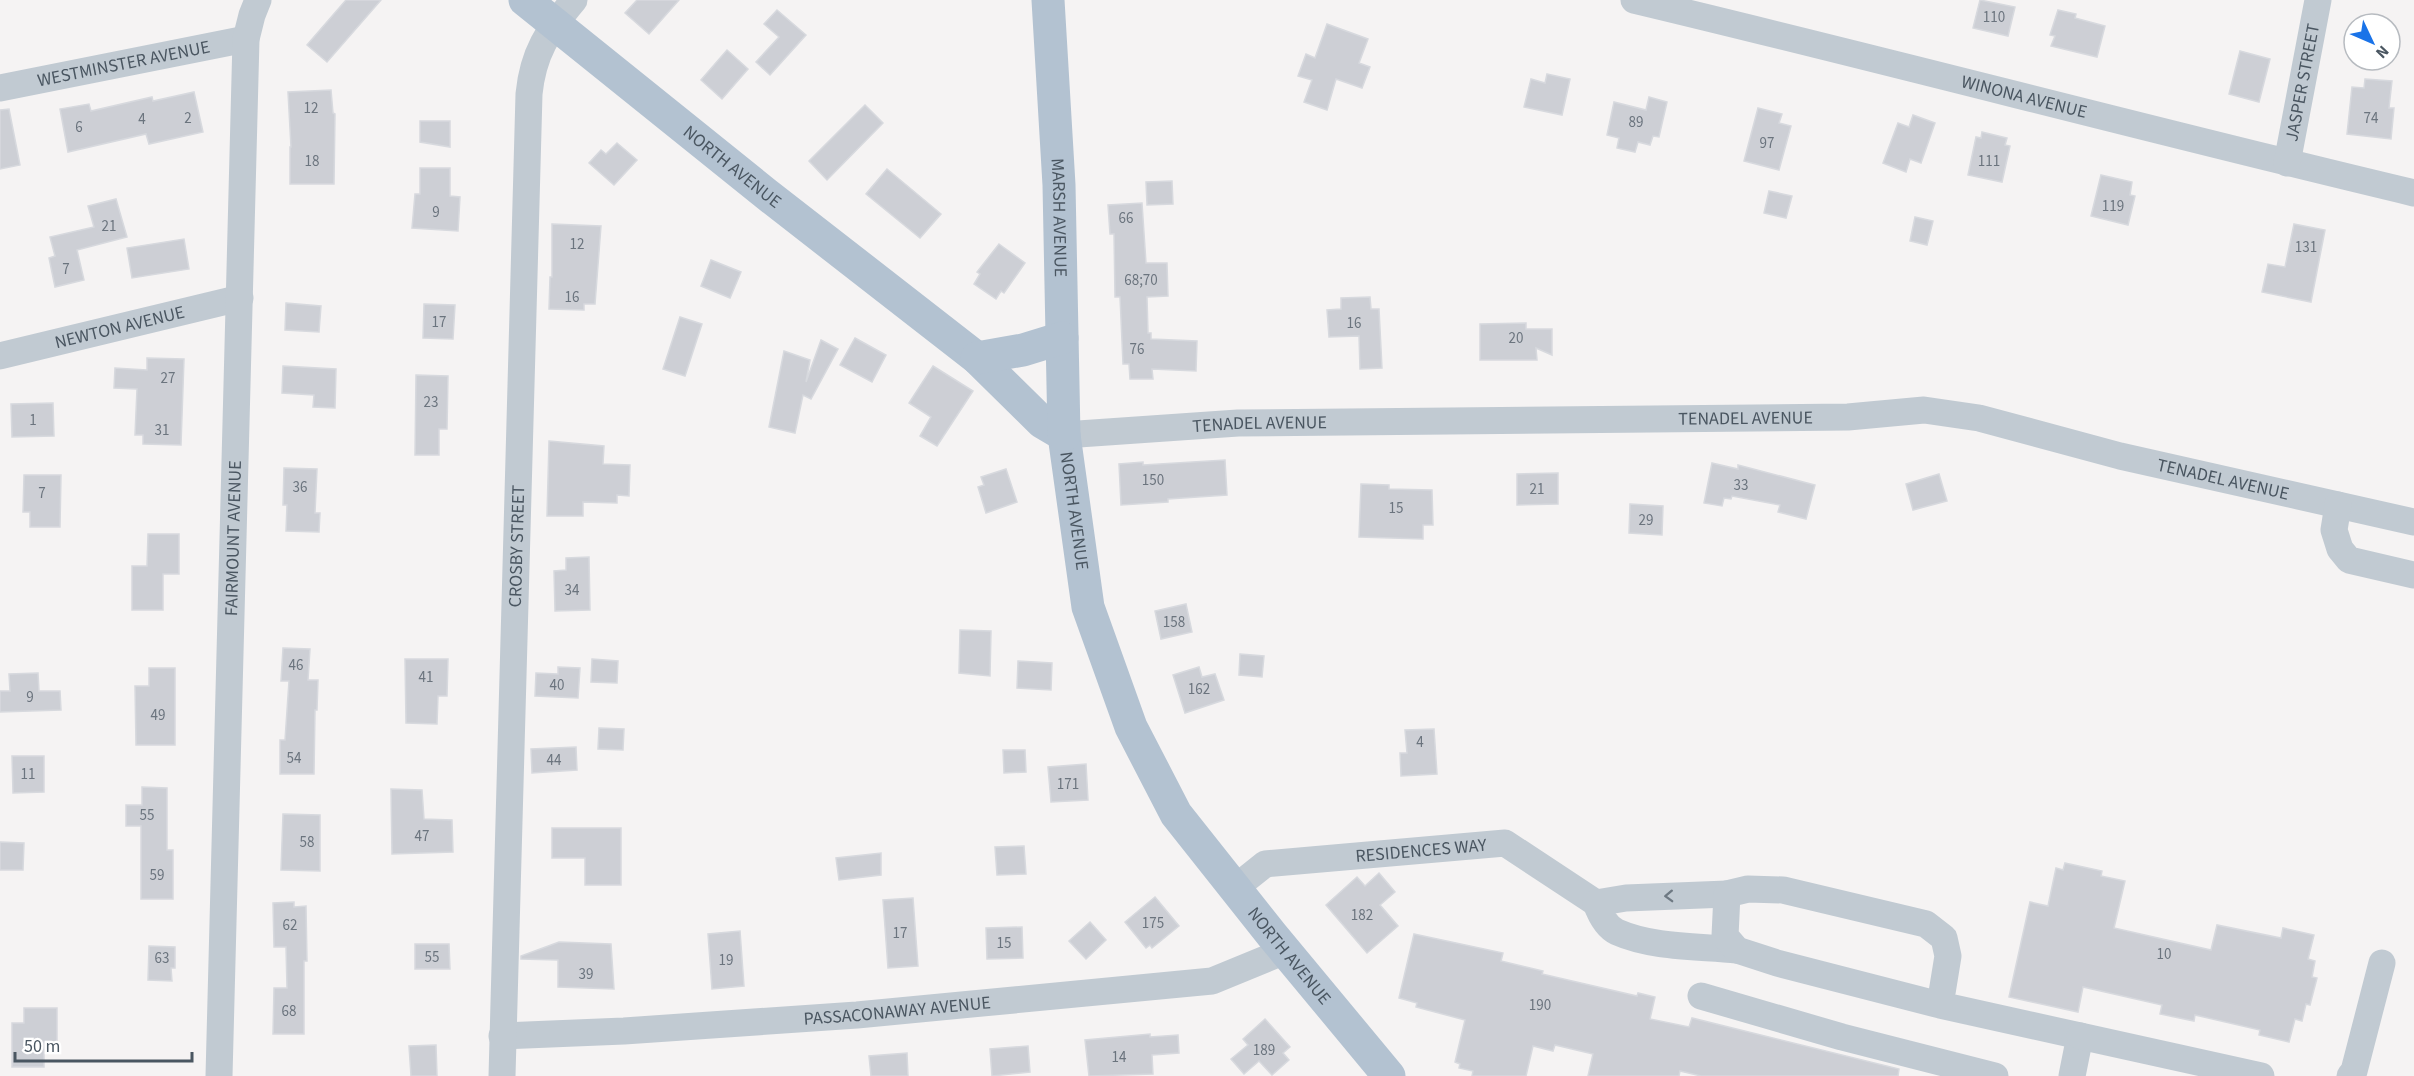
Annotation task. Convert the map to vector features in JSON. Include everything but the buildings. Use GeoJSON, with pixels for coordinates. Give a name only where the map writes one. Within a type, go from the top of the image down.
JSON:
{"type":"FeatureCollection","features":[{"type":"Feature","properties":{"kind":"main road","name":"NORTH AVENUE"},"geometry":{"type":"LineString","coordinates":[[525,0],[564,12],[765,193],[977,358],[1042,422],[1064,435],[1088,607],[1131,727],[1176,814],[1285,951],[1389,1076]]}},
{"type":"Feature","properties":{"kind":"main road","name":"MARSH AVENUE"},"geometry":{"type":"LineString","coordinates":[[1048,0],[1059,185],[1064,435]]}},
{"type":"Feature","properties":{"kind":"main road"},"geometry":{"type":"LineString","coordinates":[[977,358],[1023,350],[1062,338]]}},
{"type":"Feature","properties":{"kind":"street","name":"FAIRMOUNT AVENUE"},"geometry":{"type":"LineString","coordinates":[[219,1076],[246,39],[258,0]]}},
{"type":"Feature","properties":{"kind":"street","name":"WINONA AVENUE"},"geometry":{"type":"LineString","coordinates":[[1634,0],[2414,193]]}},
{"type":"Feature","properties":{"kind":"street","name":"JASPER STREET"},"geometry":{"type":"LineString","coordinates":[[2287,163],[2318,0]]}},
{"type":"Feature","properties":{"kind":"street","name":"CROSBY STREET"},"geometry":{"type":"LineString","coordinates":[[502,1076],[529,94],[536,55],[564,12]]}},
{"type":"Feature","properties":{"kind":"street","name":"WESTMINSTER AVENUE"},"geometry":{"type":"LineString","coordinates":[[0,88],[246,39]]}},
{"type":"Feature","properties":{"kind":"street","name":"NEWTON AVENUE"},"geometry":{"type":"LineString","coordinates":[[0,356],[240,298]]}},
{"type":"Feature","properties":{"kind":"street","name":"TENADEL AVENUE"},"geometry":{"type":"LineString","coordinates":[[1064,435],[1238,423],[1848,417],[1924,410],[1979,418],[2120,456],[2414,522]]}},
{"type":"Feature","properties":{"kind":"street"},"geometry":{"type":"LineString","coordinates":[[2338,505],[2334,530],[2340,549],[2349,560],[2414,576]]}},
{"type":"Feature","properties":{"kind":"street","name":"RESIDENCES WAY"},"geometry":{"type":"LineString","coordinates":[[1235,888],[1265,864],[1505,843],[1596,903]]}},
{"type":"Feature","properties":{"kind":"street"},"geometry":{"type":"LineString","coordinates":[[1940,1005],[1948,956],[1944,938],[1926,924],[1784,890],[1748,889],[1728,894],[1626,898],[1596,903],[1603,919],[1616,932],[1652,942],[1737,950],[1777,963],[1940,1005],[2261,1076]]}},
{"type":"Feature","properties":{"kind":"street"},"geometry":{"type":"LineString","coordinates":[[1728,894],[1725,936],[1737,950]]}},
{"type":"Feature","properties":{"kind":"street","name":"PASSACONAWAY AVENUE"},"geometry":{"type":"LineString","coordinates":[[502,1036],[624,1031],[845,1015],[1212,981],[1285,951]]}},
{"type":"Feature","properties":{"kind":"street"},"geometry":{"type":"LineString","coordinates":[[2350,1076],[2354,1071],[2382,963]]}},
{"type":"Feature","properties":{"kind":"street"},"geometry":{"type":"LineString","coordinates":[[1701,996],[1842,1037],[1995,1076]]}},
{"type":"Feature","properties":{"kind":"street"},"geometry":{"type":"LineString","coordinates":[[2073,1076],[2080,1036]]}}]}
